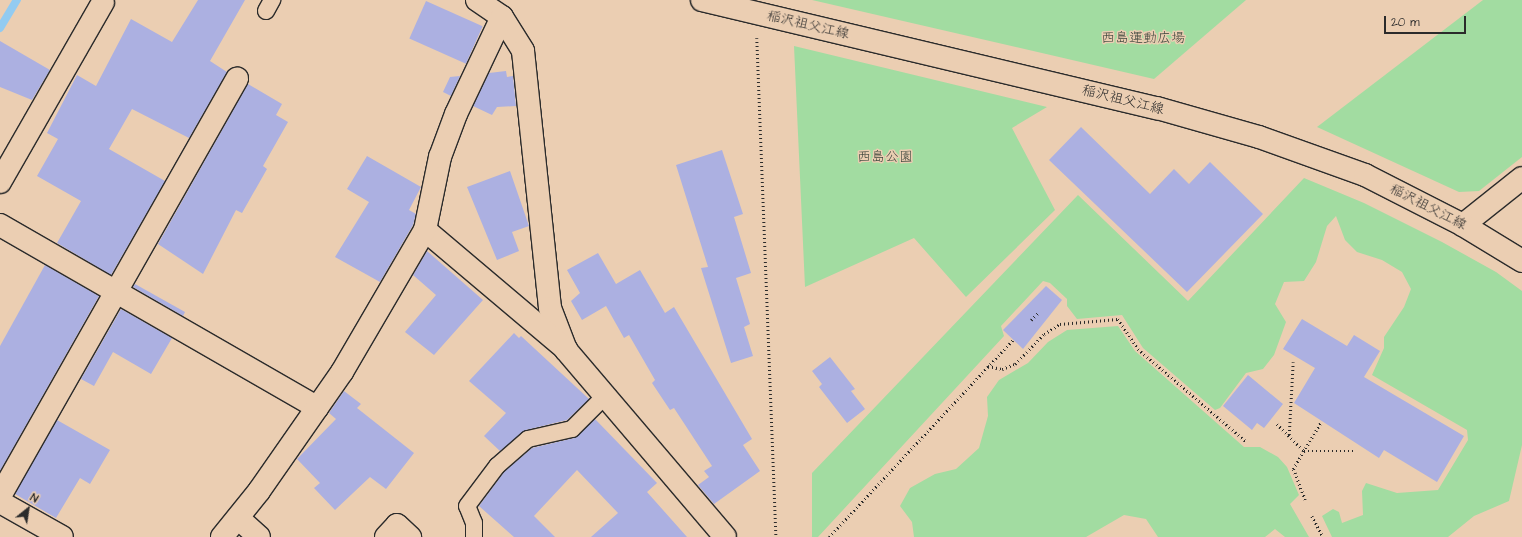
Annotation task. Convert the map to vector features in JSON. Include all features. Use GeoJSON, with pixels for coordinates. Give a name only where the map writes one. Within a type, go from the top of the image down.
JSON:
{"type":"FeatureCollection","features":[{"type":"Feature","properties":{"kind":"street"},"geometry":{"type":"LineString","coordinates":[[477,0],[502,17],[523,51],[550,308],[566,350]]}},
{"type":"Feature","properties":{"kind":"street","name":"稲沢祖父江線"},"geometry":{"type":"LineString","coordinates":[[702,0],[1157,108],[1259,137],[1365,175],[1463,225],[1522,262]]}},
{"type":"Feature","properties":{"kind":"street"},"geometry":{"type":"LineString","coordinates":[[0,182],[104,2]]}},
{"type":"Feature","properties":{"kind":"street"},"geometry":{"type":"LineString","coordinates":[[222,537],[238,518],[317,408],[425,230],[440,157],[456,114],[502,17]]}},
{"type":"Feature","properties":{"kind":"street"},"geometry":{"type":"LineString","coordinates":[[0,496],[115,291],[237,79]]}},
{"type":"Feature","properties":{"kind":"street"},"geometry":{"type":"LineString","coordinates":[[1463,225],[1522,178]]}},
{"type":"Feature","properties":{"kind":"street"},"geometry":{"type":"LineString","coordinates":[[0,225],[317,408]]}},
{"type":"Feature","properties":{"kind":"street"},"geometry":{"type":"LineString","coordinates":[[425,230],[566,350],[725,537]]}},
{"type":"Feature","properties":{"kind":"street"},"geometry":{"type":"LineString","coordinates":[[0,502],[62,537]]}},
{"type":"Feature","properties":{"kind":"street"},"geometry":{"type":"LineString","coordinates":[[238,518],[259,537]]}},
{"type":"Feature","properties":{"kind":"street"},"geometry":{"type":"LineString","coordinates":[[386,537],[397,525],[410,537]]}},
{"type":"Feature","properties":{"kind":"lane"},"geometry":{"type":"LineString","coordinates":[[474,537],[474,522],[467,506],[497,466],[528,439],[572,429],[605,396]]}},
{"type":"Feature","properties":{"kind":"path"},"geometry":{"type":"LineString","coordinates":[[756,13],[776,537]]}},
{"type":"Feature","properties":{"kind":"path"},"geometry":{"type":"LineString","coordinates":[[1031,320],[1038,312]]}},
{"type":"Feature","properties":{"kind":"path"},"geometry":{"type":"LineString","coordinates":[[988,366],[1002,369],[1015,364],[1044,334],[1060,324],[1118,319],[1138,349],[1247,442]]}},
{"type":"Feature","properties":{"kind":"path"},"geometry":{"type":"LineString","coordinates":[[829,537],[1013,340]]}},
{"type":"Feature","properties":{"kind":"path"},"geometry":{"type":"LineString","coordinates":[[1289,436],[1293,362]]}},
{"type":"Feature","properties":{"kind":"path"},"geometry":{"type":"LineString","coordinates":[[1305,500],[1293,469],[1321,422]]}},
{"type":"Feature","properties":{"kind":"path"},"geometry":{"type":"LineString","coordinates":[[1277,424],[1304,451],[1356,451]]}},
{"type":"Feature","properties":{"kind":"path"},"geometry":{"type":"LineString","coordinates":[[1312,516],[1323,537]]}},
{"type":"Feature","properties":{"kind":"green space","name":"西島運動広場"},"geometry":{"type":"Polygon","coordinates":[[[812,0],[1246,0],[1154,79],[812,0]]]}},
{"type":"Feature","properties":{"kind":"green space"},"geometry":{"type":"Polygon","coordinates":[[[1483,0],[1522,0],[1522,157],[1479,191],[1459,192],[1317,127],[1483,0]]]}},
{"type":"Feature","properties":{"kind":"green space","name":"西島公園"},"geometry":{"type":"Polygon","coordinates":[[[794,46],[1047,107],[1012,128],[1055,210],[966,297],[914,238],[805,287],[794,46]]]}},
{"type":"Feature","properties":{"kind":"green space"},"geometry":{"type":"Polygon","coordinates":[[[1304,178],[1364,203],[1442,242],[1496,272],[1522,291],[1522,445],[1509,501],[1474,516],[1448,537],[1332,537],[1322,516],[1333,509],[1339,512],[1342,523],[1363,515],[1362,491],[1366,483],[1397,493],[1438,490],[1468,440],[1467,430],[1372,375],[1384,348],[1384,337],[1404,307],[1411,289],[1402,272],[1382,260],[1357,252],[1345,240],[1336,216],[1327,226],[1316,262],[1304,281],[1284,282],[1275,304],[1286,322],[1274,355],[1263,369],[1246,373],[1220,408],[1215,410],[1143,348],[1122,315],[1077,319],[1067,306],[1067,299],[1050,283],[1043,281],[1001,326],[1004,336],[818,537],[812,537],[812,473],[1078,195],[1188,301],[1304,178]]]}},
{"type":"Feature","properties":{"kind":"green space"},"geometry":{"type":"Polygon","coordinates":[[[1118,326],[1135,351],[1244,447],[1260,447],[1278,457],[1287,467],[1299,495],[1290,504],[1309,537],[1285,537],[1275,529],[1265,537],[1158,537],[1146,519],[1124,515],[1086,537],[914,537],[912,522],[900,506],[910,488],[935,474],[956,469],[979,448],[988,416],[987,397],[999,380],[1028,363],[1048,342],[1067,330],[1118,326]]]}},
{"type":"Feature","properties":{"kind":"building"},"geometry":{"type":"Polygon","coordinates":[[[198,0],[245,0],[210,61],[227,72],[189,138],[132,109],[109,149],[165,181],[111,275],[57,243],[81,201],[37,176],[58,139],[47,133],[77,75],[96,86],[131,19],[172,42],[198,0]]]}},
{"type":"Feature","properties":{"kind":"building"},"geometry":{"type":"Polygon","coordinates":[[[426,1],[483,26],[466,64],[409,38],[426,1]]]}},
{"type":"Feature","properties":{"kind":"building"},"geometry":{"type":"Polygon","coordinates":[[[0,41],[50,70],[32,100],[0,87],[0,41]]]}},
{"type":"Feature","properties":{"kind":"building"},"geometry":{"type":"Polygon","coordinates":[[[506,71],[507,77],[513,76],[516,106],[497,107],[492,115],[473,106],[489,73],[506,71]]]}},
{"type":"Feature","properties":{"kind":"building"},"geometry":{"type":"Polygon","coordinates":[[[460,76],[451,96],[443,92],[450,77],[460,76]]]}},
{"type":"Feature","properties":{"kind":"building"},"geometry":{"type":"Polygon","coordinates":[[[248,84],[282,104],[276,115],[288,122],[263,166],[267,169],[242,213],[236,210],[203,274],[158,244],[248,84]]]}},
{"type":"Feature","properties":{"kind":"building"},"geometry":{"type":"Polygon","coordinates":[[[1081,127],[1150,194],[1174,169],[1189,184],[1210,162],[1263,214],[1187,292],[1049,160],[1081,127]]]}},
{"type":"Feature","properties":{"kind":"building"},"geometry":{"type":"Polygon","coordinates":[[[722,150],[743,214],[734,217],[751,273],[736,278],[750,324],[744,327],[753,356],[731,363],[701,268],[708,267],[676,165],[722,150]]]}},
{"type":"Feature","properties":{"kind":"building"},"geometry":{"type":"Polygon","coordinates":[[[367,156],[421,187],[409,210],[416,214],[413,225],[380,282],[335,257],[369,202],[347,189],[367,156]]]}},
{"type":"Feature","properties":{"kind":"building"},"geometry":{"type":"Polygon","coordinates":[[[510,171],[529,226],[512,232],[519,251],[497,260],[467,187],[510,171]]]}},
{"type":"Feature","properties":{"kind":"building"},"geometry":{"type":"Polygon","coordinates":[[[427,251],[483,300],[434,355],[405,332],[436,295],[413,275],[427,251]]]}},
{"type":"Feature","properties":{"kind":"building"},"geometry":{"type":"Polygon","coordinates":[[[598,253],[616,284],[640,270],[665,313],[674,307],[752,439],[743,445],[760,471],[714,504],[698,485],[709,477],[704,471],[712,466],[674,408],[670,410],[652,383],[655,380],[629,335],[624,338],[606,306],[582,320],[571,301],[580,293],[567,270],[598,253]]]}},
{"type":"Feature","properties":{"kind":"building"},"geometry":{"type":"Polygon","coordinates":[[[45,265],[99,296],[0,471],[0,346],[45,265]]]}},
{"type":"Feature","properties":{"kind":"building"},"geometry":{"type":"Polygon","coordinates":[[[135,284],[185,312],[183,316],[133,287],[135,284]]]}},
{"type":"Feature","properties":{"kind":"building"},"geometry":{"type":"Polygon","coordinates":[[[1046,286],[1062,300],[1023,349],[1003,330],[1046,286]]]}},
{"type":"Feature","properties":{"kind":"building"},"geometry":{"type":"Polygon","coordinates":[[[121,309],[172,338],[151,374],[113,352],[94,386],[81,379],[121,309]]]}},
{"type":"Feature","properties":{"kind":"building"},"geometry":{"type":"Polygon","coordinates":[[[1302,319],[1347,346],[1354,335],[1380,351],[1364,377],[1464,436],[1437,482],[1384,450],[1379,458],[1294,403],[1315,368],[1283,349],[1302,319]]]}},
{"type":"Feature","properties":{"kind":"building"},"geometry":{"type":"Polygon","coordinates":[[[514,333],[519,338],[521,336],[589,399],[567,420],[526,430],[500,451],[484,436],[506,413],[469,381],[514,333]]]}},
{"type":"Feature","properties":{"kind":"building"},"geometry":{"type":"Polygon","coordinates":[[[830,357],[855,389],[851,391],[865,409],[847,423],[819,387],[822,384],[812,371],[830,357]]]}},
{"type":"Feature","properties":{"kind":"building"},"geometry":{"type":"Polygon","coordinates":[[[1248,375],[1283,404],[1264,428],[1257,423],[1252,430],[1223,406],[1248,375]]]}},
{"type":"Feature","properties":{"kind":"building"},"geometry":{"type":"Polygon","coordinates":[[[344,391],[361,404],[357,408],[414,453],[386,489],[370,477],[335,510],[314,488],[320,483],[297,459],[336,419],[329,413],[344,391]]]}},
{"type":"Feature","properties":{"kind":"building"},"geometry":{"type":"Polygon","coordinates":[[[595,419],[657,483],[647,492],[687,537],[591,537],[618,513],[577,470],[534,516],[555,537],[514,537],[479,506],[504,472],[532,448],[574,438],[595,419]]]}},
{"type":"Feature","properties":{"kind":"building"},"geometry":{"type":"Polygon","coordinates":[[[57,420],[110,450],[90,484],[80,478],[56,518],[15,494],[57,420]]]}},
{"type":"Feature","properties":{"kind":"waterway"},"geometry":{"type":"LineString","coordinates":[[0,28],[17,0]]}}]}
